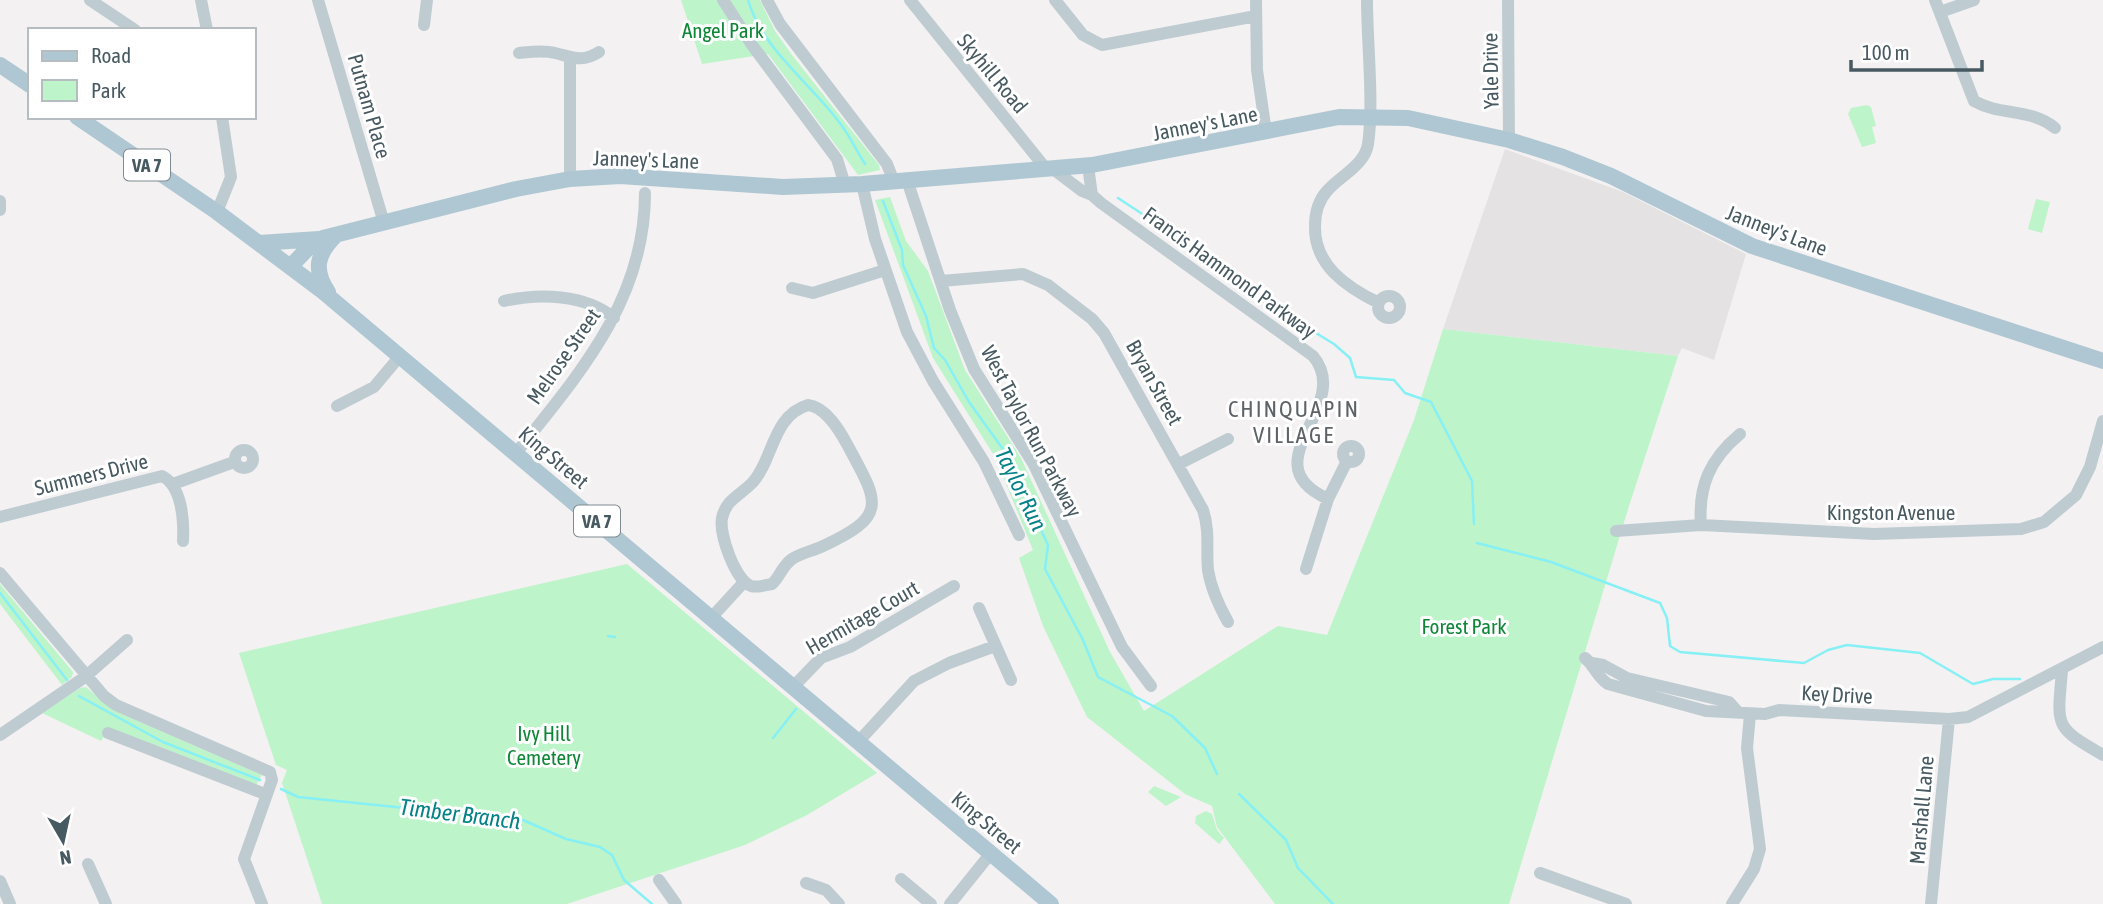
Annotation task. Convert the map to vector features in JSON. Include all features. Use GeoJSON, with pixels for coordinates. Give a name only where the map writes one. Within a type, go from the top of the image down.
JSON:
{"type":"FeatureCollection","features":[{"type":"Feature","properties":{"kind":"main road"},"geometry":{"type":"LineString","coordinates":[[0,65],[28,84]]}},
{"type":"Feature","properties":{"kind":"main road","name":"Janney's Lane"},"geometry":{"type":"LineString","coordinates":[[291,266],[312,244],[330,236],[516,189],[570,179],[620,176],[749,186],[862,184],[1088,166],[1339,117],[1369,116],[1421,121],[1509,140],[1611,176],[1752,246],[2103,361]]}},
{"type":"Feature","properties":{"kind":"main road","name":"King Street"},"geometry":{"type":"LineString","coordinates":[[80,119],[217,212],[335,301],[1051,904]]}},
{"type":"Feature","properties":{"kind":"main road"},"geometry":{"type":"LineString","coordinates":[[259,243],[330,236]]}},
{"type":"Feature","properties":{"kind":"main road"},"geometry":{"type":"LineString","coordinates":[[330,236],[317,265],[320,279],[335,301]]}},
{"type":"Feature","properties":{"kind":"street"},"geometry":{"type":"LineString","coordinates":[[90,0],[132,28]]}},
{"type":"Feature","properties":{"kind":"street"},"geometry":{"type":"LineString","coordinates":[[201,0],[206,28]]}},
{"type":"Feature","properties":{"kind":"street","name":"Putnam Place"},"geometry":{"type":"LineString","coordinates":[[318,0],[384,223]]}},
{"type":"Feature","properties":{"kind":"street"},"geometry":{"type":"LineString","coordinates":[[424,25],[427,0]]}},
{"type":"Feature","properties":{"kind":"street"},"geometry":{"type":"LineString","coordinates":[[723,0],[837,159],[845,185]]}},
{"type":"Feature","properties":{"kind":"street","name":"West Taylor Run Parkway"},"geometry":{"type":"LineString","coordinates":[[768,0],[780,24],[900,181],[974,369],[1033,463],[1122,647],[1152,686]]}},
{"type":"Feature","properties":{"kind":"street","name":"Skyhill Road"},"geometry":{"type":"LineString","coordinates":[[910,0],[1050,169]]}},
{"type":"Feature","properties":{"kind":"street"},"geometry":{"type":"LineString","coordinates":[[1055,0],[1083,35],[1102,45],[1256,16]]}},
{"type":"Feature","properties":{"kind":"street"},"geometry":{"type":"LineString","coordinates":[[1256,0],[1257,70],[1266,132]]}},
{"type":"Feature","properties":{"kind":"street"},"geometry":{"type":"LineString","coordinates":[[1367,0],[1367,150],[1356,165],[1323,196],[1317,208],[1315,230],[1319,250],[1327,267],[1339,279],[1378,303]]}},
{"type":"Feature","properties":{"kind":"street","name":"Yale Drive"},"geometry":{"type":"LineString","coordinates":[[1508,0],[1509,140]]}},
{"type":"Feature","properties":{"kind":"street"},"geometry":{"type":"LineString","coordinates":[[1974,0],[1938,6],[1974,101],[1995,110],[2041,118],[2055,128]]}},
{"type":"Feature","properties":{"kind":"street"},"geometry":{"type":"LineString","coordinates":[[519,53],[555,53],[570,59],[589,58],[599,52]]}},
{"type":"Feature","properties":{"kind":"street"},"geometry":{"type":"LineString","coordinates":[[570,59],[570,179]]}},
{"type":"Feature","properties":{"kind":"street"},"geometry":{"type":"LineString","coordinates":[[217,212],[231,177],[222,119]]}},
{"type":"Feature","properties":{"kind":"street"},"geometry":{"type":"LineString","coordinates":[[1088,166],[1092,195]]}},
{"type":"Feature","properties":{"kind":"street","name":"Francis Hammond Parkway"},"geometry":{"type":"LineString","coordinates":[[1050,169],[1092,195],[1313,356],[1320,365],[1325,388],[1298,451],[1298,466],[1305,486],[1328,499]]}},
{"type":"Feature","properties":{"kind":"street"},"geometry":{"type":"LineString","coordinates":[[862,184],[885,270],[917,355],[984,462],[1019,535]]}},
{"type":"Feature","properties":{"kind":"street","name":"Melrose Street"},"geometry":{"type":"LineString","coordinates":[[516,453],[592,356],[629,289],[638,261],[645,222],[645,193]]}},
{"type":"Feature","properties":{"kind":"street"},"geometry":{"type":"LineString","coordinates":[[0,202],[0,210]]}},
{"type":"Feature","properties":{"kind":"street"},"geometry":{"type":"LineString","coordinates":[[792,288],[813,293],[885,270]]}},
{"type":"Feature","properties":{"kind":"street","name":"Bryan Street"},"geometry":{"type":"LineString","coordinates":[[941,281],[1023,274],[1057,292],[1104,332],[1206,519],[1209,572],[1218,603],[1228,622]]}},
{"type":"Feature","properties":{"kind":"street"},"geometry":{"type":"LineString","coordinates":[[505,301],[535,296],[567,299],[604,310],[614,318]]}},
{"type":"Feature","properties":{"kind":"street"},"geometry":{"type":"LineString","coordinates":[[337,406],[374,387],[400,356]]}},
{"type":"Feature","properties":{"kind":"street"},"geometry":{"type":"LineString","coordinates":[[808,405],[816,407],[843,436],[872,491],[873,508],[863,522],[841,537],[790,560],[772,583],[757,587],[744,582],[723,538],[722,519],[726,507],[752,483],[771,442],[795,410],[808,405]]}},
{"type":"Feature","properties":{"kind":"street","name":"Kingston Avenue"},"geometry":{"type":"LineString","coordinates":[[1616,531],[1701,525],[1874,534],[2031,526],[2054,516],[2076,495],[2091,467],[2103,421]]}},
{"type":"Feature","properties":{"kind":"street"},"geometry":{"type":"LineString","coordinates":[[1701,525],[1700,497],[1704,478],[1725,447],[1740,434]]}},
{"type":"Feature","properties":{"kind":"street"},"geometry":{"type":"LineString","coordinates":[[1178,464],[1227,439]]}},
{"type":"Feature","properties":{"kind":"street"},"geometry":{"type":"LineString","coordinates":[[1306,569],[1328,499],[1347,461]]}},
{"type":"Feature","properties":{"kind":"street"},"geometry":{"type":"LineString","coordinates":[[173,484],[234,462]]}},
{"type":"Feature","properties":{"kind":"street","name":"Summers Drive"},"geometry":{"type":"LineString","coordinates":[[0,517],[162,476],[173,484],[184,520],[183,541]]}},
{"type":"Feature","properties":{"kind":"street"},"geometry":{"type":"LineString","coordinates":[[1,576],[85,677],[116,705],[265,767],[272,778],[244,859],[262,904]]}},
{"type":"Feature","properties":{"kind":"street"},"geometry":{"type":"LineString","coordinates":[[712,617],[744,582]]}},
{"type":"Feature","properties":{"kind":"street","name":"Hermitage Court"},"geometry":{"type":"LineString","coordinates":[[794,686],[821,659],[850,647],[954,586]]}},
{"type":"Feature","properties":{"kind":"street"},"geometry":{"type":"LineString","coordinates":[[978,608],[1012,680]]}},
{"type":"Feature","properties":{"kind":"street"},"geometry":{"type":"LineString","coordinates":[[0,735],[85,677],[127,640]]}},
{"type":"Feature","properties":{"kind":"street"},"geometry":{"type":"LineString","coordinates":[[859,741],[915,681],[949,663],[995,646]]}},
{"type":"Feature","properties":{"kind":"street","name":"Key Drive"},"geometry":{"type":"LineString","coordinates":[[1744,712],[1779,710],[1949,719],[1985,711],[2103,647]]}},
{"type":"Feature","properties":{"kind":"street"},"geometry":{"type":"LineString","coordinates":[[1588,661],[1596,676],[1625,691],[1706,711],[1744,712],[1760,849],[1754,869],[1732,904]]}},
{"type":"Feature","properties":{"kind":"street"},"geometry":{"type":"LineString","coordinates":[[2062,671],[2058,708],[2061,726],[2068,735],[2103,755]]}},
{"type":"Feature","properties":{"kind":"street","name":"Marshall Lane"},"geometry":{"type":"LineString","coordinates":[[1931,904],[1949,719]]}},
{"type":"Feature","properties":{"kind":"street"},"geometry":{"type":"LineString","coordinates":[[108,733],[265,794]]}},
{"type":"Feature","properties":{"kind":"street"},"geometry":{"type":"LineString","coordinates":[[950,904],[991,853]]}},
{"type":"Feature","properties":{"kind":"street"},"geometry":{"type":"LineString","coordinates":[[88,864],[106,904]]}},
{"type":"Feature","properties":{"kind":"street"},"geometry":{"type":"LineString","coordinates":[[1540,873],[1626,904]]}},
{"type":"Feature","properties":{"kind":"street"},"geometry":{"type":"LineString","coordinates":[[901,879],[931,904]]}},
{"type":"Feature","properties":{"kind":"street"},"geometry":{"type":"LineString","coordinates":[[659,880],[676,904]]}},
{"type":"Feature","properties":{"kind":"street"},"geometry":{"type":"LineString","coordinates":[[0,881],[10,904]]}},
{"type":"Feature","properties":{"kind":"street"},"geometry":{"type":"LineString","coordinates":[[806,883],[825,890],[839,904]]}},
{"type":"Feature","properties":{"kind":"shaded area"},"geometry":{"type":"Polygon","coordinates":[[[1505,149],[1623,192],[1746,254],[1714,360],[1682,348],[1678,356],[1443,329],[1505,149]]]}},
{"type":"Feature","properties":{"kind":"green space","name":"Angel Park"},"geometry":{"type":"Polygon","coordinates":[[[681,0],[760,0],[775,31],[879,165],[880,170],[858,175],[768,54],[702,64],[681,0]]]}},
{"type":"Feature","properties":{"kind":"green space"},"geometry":{"type":"Polygon","coordinates":[[[1867,105],[1871,107],[1876,126],[1872,127],[1876,143],[1862,147],[1848,114],[1851,108],[1867,105]]]}},
{"type":"Feature","properties":{"kind":"green space","name":"Forest Park"},"geometry":{"type":"Polygon","coordinates":[[[890,197],[906,241],[928,271],[965,370],[1021,458],[1110,652],[1144,711],[1278,626],[1327,635],[1414,420],[1443,329],[1678,356],[1628,509],[1509,904],[1275,904],[1217,827],[1212,806],[1185,794],[1087,717],[1043,626],[1019,558],[1033,550],[995,457],[933,358],[875,200],[890,197]]]}},
{"type":"Feature","properties":{"kind":"green space"},"geometry":{"type":"Polygon","coordinates":[[[2036,199],[2050,202],[2042,233],[2028,229],[2036,199]]]}},
{"type":"Feature","properties":{"kind":"green space","name":"Ivy Hill Cemetery"},"geometry":{"type":"Polygon","coordinates":[[[627,564],[877,773],[807,815],[745,845],[567,904],[322,904],[282,783],[287,770],[276,765],[239,653],[627,564]]]}},
{"type":"Feature","properties":{"kind":"green space"},"geometry":{"type":"Polygon","coordinates":[[[0,584],[73,672],[72,677],[62,685],[0,604],[0,584]]]}},
{"type":"Feature","properties":{"kind":"green space"},"geometry":{"type":"Polygon","coordinates":[[[86,687],[113,710],[262,775],[256,785],[109,728],[101,741],[42,713],[80,688],[86,687]]]}},
{"type":"Feature","properties":{"kind":"green space"},"geometry":{"type":"Polygon","coordinates":[[[1154,786],[1181,797],[1166,806],[1148,792],[1154,786]]]}},
{"type":"Feature","properties":{"kind":"green space"},"geometry":{"type":"Polygon","coordinates":[[[1206,811],[1212,814],[1217,830],[1224,838],[1219,844],[1195,823],[1196,816],[1206,811]]]}},
{"type":"Feature","properties":{"kind":"waterway","name":"Taylor Run"},"geometry":{"type":"LineString","coordinates":[[748,0],[765,35],[842,126],[865,164]]}},
{"type":"Feature","properties":{"kind":"waterway"},"geometry":{"type":"LineString","coordinates":[[1118,198],[1188,244],[1214,271],[1334,344],[1350,358],[1356,377],[1394,380],[1405,393],[1431,402],[1472,481],[1474,524]]}},
{"type":"Feature","properties":{"kind":"waterway","name":"Taylor Run"},"geometry":{"type":"LineString","coordinates":[[883,201],[902,250],[903,265],[926,316],[934,348],[945,360],[969,402],[1005,452],[1048,545],[1045,569],[1083,640],[1098,677],[1172,716],[1205,748],[1217,774]]}},
{"type":"Feature","properties":{"kind":"waterway"},"geometry":{"type":"LineString","coordinates":[[1477,543],[1551,562],[1660,603],[1667,618],[1670,646],[1680,652],[1804,663],[1828,650],[1847,645],[1920,653],[1973,684],[1993,679],[2020,679]]}},
{"type":"Feature","properties":{"kind":"waterway","name":"Timber Branch"},"geometry":{"type":"LineString","coordinates":[[0,593],[67,680]]}},
{"type":"Feature","properties":{"kind":"waterway"},"geometry":{"type":"LineString","coordinates":[[608,636],[615,637]]}},
{"type":"Feature","properties":{"kind":"waterway","name":"Timber Branch"},"geometry":{"type":"LineString","coordinates":[[79,696],[163,742],[260,780]]}},
{"type":"Feature","properties":{"kind":"waterway"},"geometry":{"type":"LineString","coordinates":[[773,738],[796,709]]}},
{"type":"Feature","properties":{"kind":"waterway","name":"Timber Branch"},"geometry":{"type":"LineString","coordinates":[[281,789],[298,797],[523,820],[566,839],[600,847],[612,855],[624,880],[652,904]]}},
{"type":"Feature","properties":{"kind":"waterway","name":"Taylor Run"},"geometry":{"type":"LineString","coordinates":[[1239,794],[1286,840],[1298,868],[1333,904]]}},
{"type":"Feature","properties":{"kind":"district","name":"CHINQUAPIN VILLAGE"},"geometry":{"type":"Point","coordinates":[1294,422]}}]}
